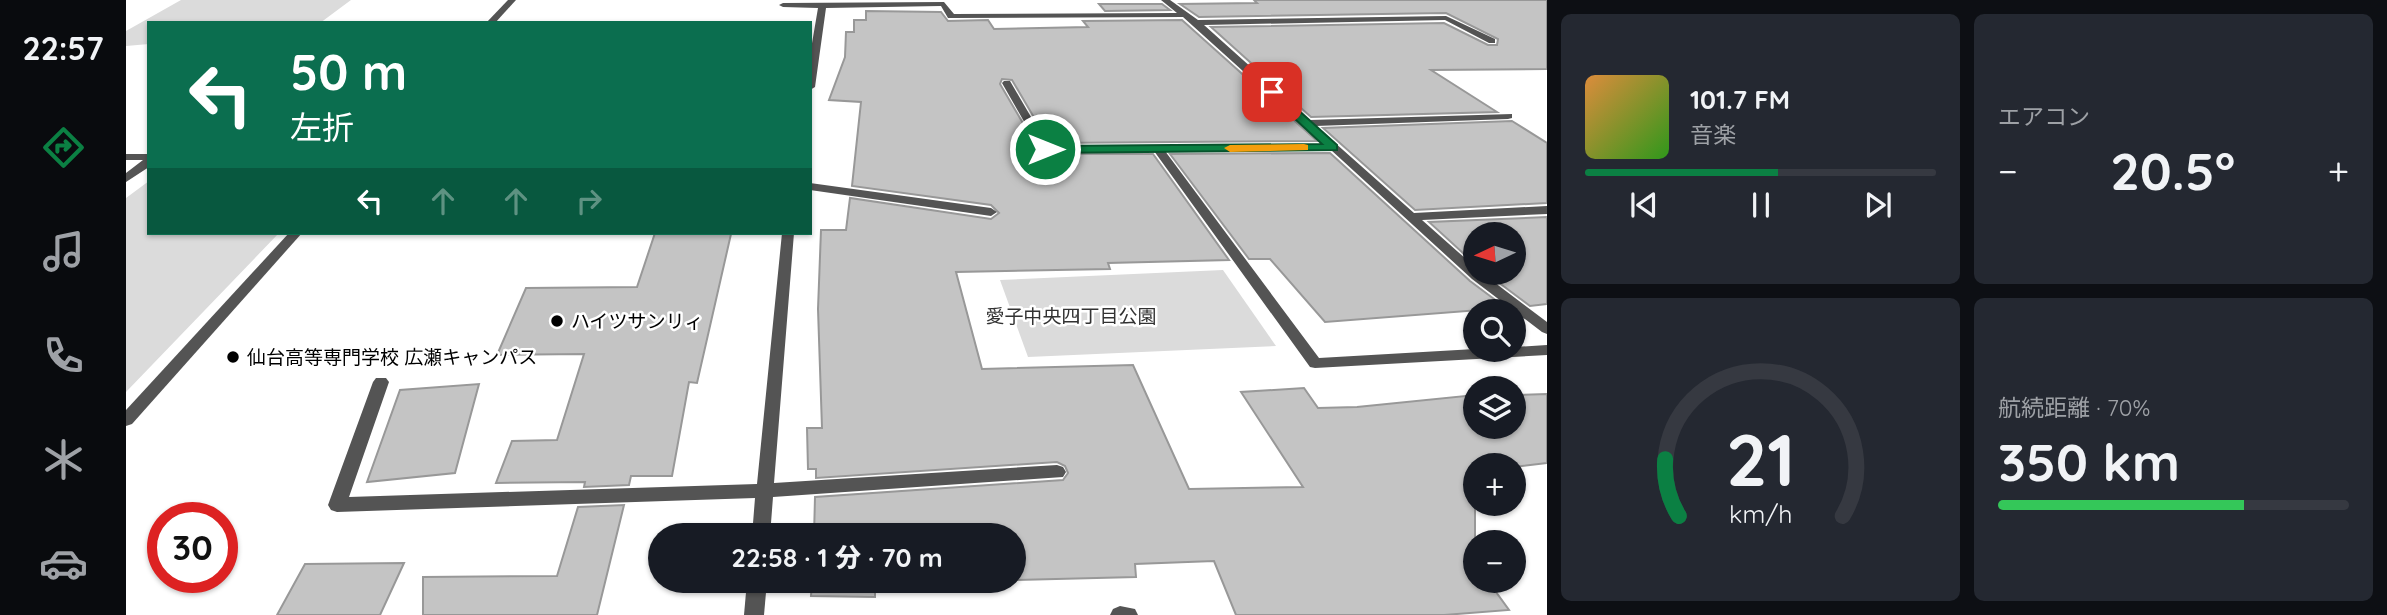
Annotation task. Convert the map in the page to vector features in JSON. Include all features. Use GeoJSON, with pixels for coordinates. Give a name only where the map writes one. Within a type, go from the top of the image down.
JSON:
{"type":"FeatureCollection","features":[{"type":"Feature","properties":{"kind":"street"},"geometry":{"type":"LineString","coordinates":[[493,21],[512,0]]}},
{"type":"Feature","properties":{"kind":"street"},"geometry":{"type":"LineString","coordinates":[[1165,0],[1196,23],[1476,276],[1547,329]]}},
{"type":"Feature","properties":{"kind":"street"},"geometry":{"type":"LineString","coordinates":[[783,5],[944,4],[951,16],[1183,15]]}},
{"type":"Feature","properties":{"kind":"street"},"geometry":{"type":"LineString","coordinates":[[812,68],[822,6]]}},
{"type":"Feature","properties":{"kind":"street"},"geometry":{"type":"LineString","coordinates":[[1196,23],[1446,18],[1492,41]]}},
{"type":"Feature","properties":{"kind":"street"},"geometry":{"type":"LineString","coordinates":[[1007,83],[1045,149],[1333,147]]}},
{"type":"Feature","properties":{"kind":"street"},"geometry":{"type":"LineString","coordinates":[[1306,122],[1508,116]]}},
{"type":"Feature","properties":{"kind":"street"},"geometry":{"type":"LineString","coordinates":[[1158,149],[1315,363],[1547,350]]}},
{"type":"Feature","properties":{"kind":"street"},"geometry":{"type":"LineString","coordinates":[[126,157],[147,159]]}},
{"type":"Feature","properties":{"kind":"street"},"geometry":{"type":"LineString","coordinates":[[126,179],[147,161]]}},
{"type":"Feature","properties":{"kind":"street"},"geometry":{"type":"LineString","coordinates":[[812,186],[991,212]]}},
{"type":"Feature","properties":{"kind":"street"},"geometry":{"type":"LineString","coordinates":[[1410,217],[1547,210]]}},
{"type":"Feature","properties":{"kind":"street"},"geometry":{"type":"LineString","coordinates":[[126,420],[294,235]]}},
{"type":"Feature","properties":{"kind":"street"},"geometry":{"type":"LineString","coordinates":[[762,523],[788,235]]}},
{"type":"Feature","properties":{"kind":"street"},"geometry":{"type":"LineString","coordinates":[[381,382],[337,505],[765,491],[1057,472]]}},
{"type":"Feature","properties":{"kind":"street"},"geometry":{"type":"LineString","coordinates":[[754,615],[756,593]]}},
{"type":"Feature","properties":{"kind":"street"},"geometry":{"type":"LineString","coordinates":[[1120,615],[1128,615]]}},
{"type":"Feature","properties":{"kind":"green space"},"geometry":{"type":"Polygon","coordinates":[[[181,0],[351,0],[323,21],[147,21],[147,44],[126,46],[126,31],[181,0]]]}},
{"type":"Feature","properties":{"kind":"green space"},"geometry":{"type":"Polygon","coordinates":[[[147,182],[147,235],[277,235],[126,392],[126,198],[147,182]]]}},
{"type":"Feature","properties":{"kind":"green space","name":"愛子中央四丁目公園"},"geometry":{"type":"Polygon","coordinates":[[[1223,270],[1276,346],[1028,357],[1000,280],[1223,270]]]}},
{"type":"Feature","properties":{"kind":"building"},"geometry":{"type":"Polygon","coordinates":[[[1254,0],[1547,0],[1547,69],[1431,70],[1497,112],[1311,117],[1211,27],[1444,23],[1488,45],[1497,45],[1498,39],[1446,13],[1199,17],[1180,4],[1257,3],[1254,0]]]}},
{"type":"Feature","properties":{"kind":"building"},"geometry":{"type":"Polygon","coordinates":[[[1099,4],[1162,4],[1170,10],[1105,11],[1099,4]]]}},
{"type":"Feature","properties":{"kind":"building"},"geometry":{"type":"Polygon","coordinates":[[[866,11],[941,12],[948,21],[988,20],[994,29],[1088,27],[1083,21],[1182,20],[1317,141],[1049,143],[1012,80],[1002,79],[1000,84],[1041,154],[1153,154],[1229,260],[1108,263],[1110,269],[956,272],[982,369],[1133,365],[1189,489],[1303,487],[1241,392],[1304,388],[1318,408],[1357,407],[1463,396],[1463,439],[1526,439],[1526,395],[1547,394],[1547,463],[1526,466],[1526,453],[1463,453],[1463,516],[1475,516],[1475,530],[1463,530],[1463,593],[1497,593],[1509,610],[1444,615],[1236,615],[1214,561],[1135,564],[1136,577],[1026,580],[1026,523],[814,523],[815,497],[1063,480],[1068,473],[1065,466],[1057,462],[816,478],[816,469],[808,469],[807,428],[822,428],[818,309],[821,230],[846,230],[850,198],[991,219],[999,213],[991,205],[852,186],[861,102],[829,100],[845,57],[846,32],[854,32],[854,20],[866,20],[866,11]]]}},
{"type":"Feature","properties":{"kind":"building"},"geometry":{"type":"Polygon","coordinates":[[[1512,121],[1547,143],[1547,203],[1415,210],[1323,128],[1512,121]]]}},
{"type":"Feature","properties":{"kind":"building"},"geometry":{"type":"Polygon","coordinates":[[[1330,153],[1463,275],[1463,285],[1475,285],[1494,299],[1463,299],[1463,311],[1325,322],[1270,259],[1249,259],[1170,154],[1330,153]]]}},
{"type":"Feature","properties":{"kind":"building"},"geometry":{"type":"Polygon","coordinates":[[[1547,217],[1547,304],[1530,306],[1526,299],[1521,299],[1502,285],[1526,285],[1526,222],[1463,222],[1463,253],[1429,222],[1547,217]]]}},
{"type":"Feature","properties":{"kind":"building"},"geometry":{"type":"Polygon","coordinates":[[[654,235],[731,235],[697,383],[689,382],[672,476],[631,476],[629,485],[584,487],[585,482],[496,483],[512,441],[557,440],[584,354],[497,355],[526,288],[637,287],[654,235]]]}},
{"type":"Feature","properties":{"kind":"building"},"geometry":{"type":"Polygon","coordinates":[[[479,384],[455,473],[367,482],[400,390],[479,384]]]}},
{"type":"Feature","properties":{"kind":"building"},"geometry":{"type":"Polygon","coordinates":[[[624,505],[597,615],[423,615],[423,577],[557,576],[578,507],[624,505]]]}},
{"type":"Feature","properties":{"kind":"building"},"geometry":{"type":"Polygon","coordinates":[[[404,563],[380,615],[277,615],[305,564],[404,563]]]}},
{"type":"Feature","properties":{"kind":"building"},"geometry":{"type":"Polygon","coordinates":[[[811,593],[875,593],[875,597],[811,596],[811,593]]]}},
{"type":"Feature","properties":{"kind":"slow traffic"},"geometry":{"type":"LineString","coordinates":[[1230,148],[1304,147]]}},
{"type":"Feature","properties":{"kind":"place","name":"ハイツサンリィ"},"geometry":{"type":"Point","coordinates":[557,321]}},
{"type":"Feature","properties":{"kind":"place","name":"仙台高等専門学校 広瀬キャンパス"},"geometry":{"type":"Point","coordinates":[233,357]}},
{"type":"Feature","properties":{"kind":"route"},"geometry":{"type":"LineString","coordinates":[[1045,149],[1333,147],[1272,92]]}}]}
